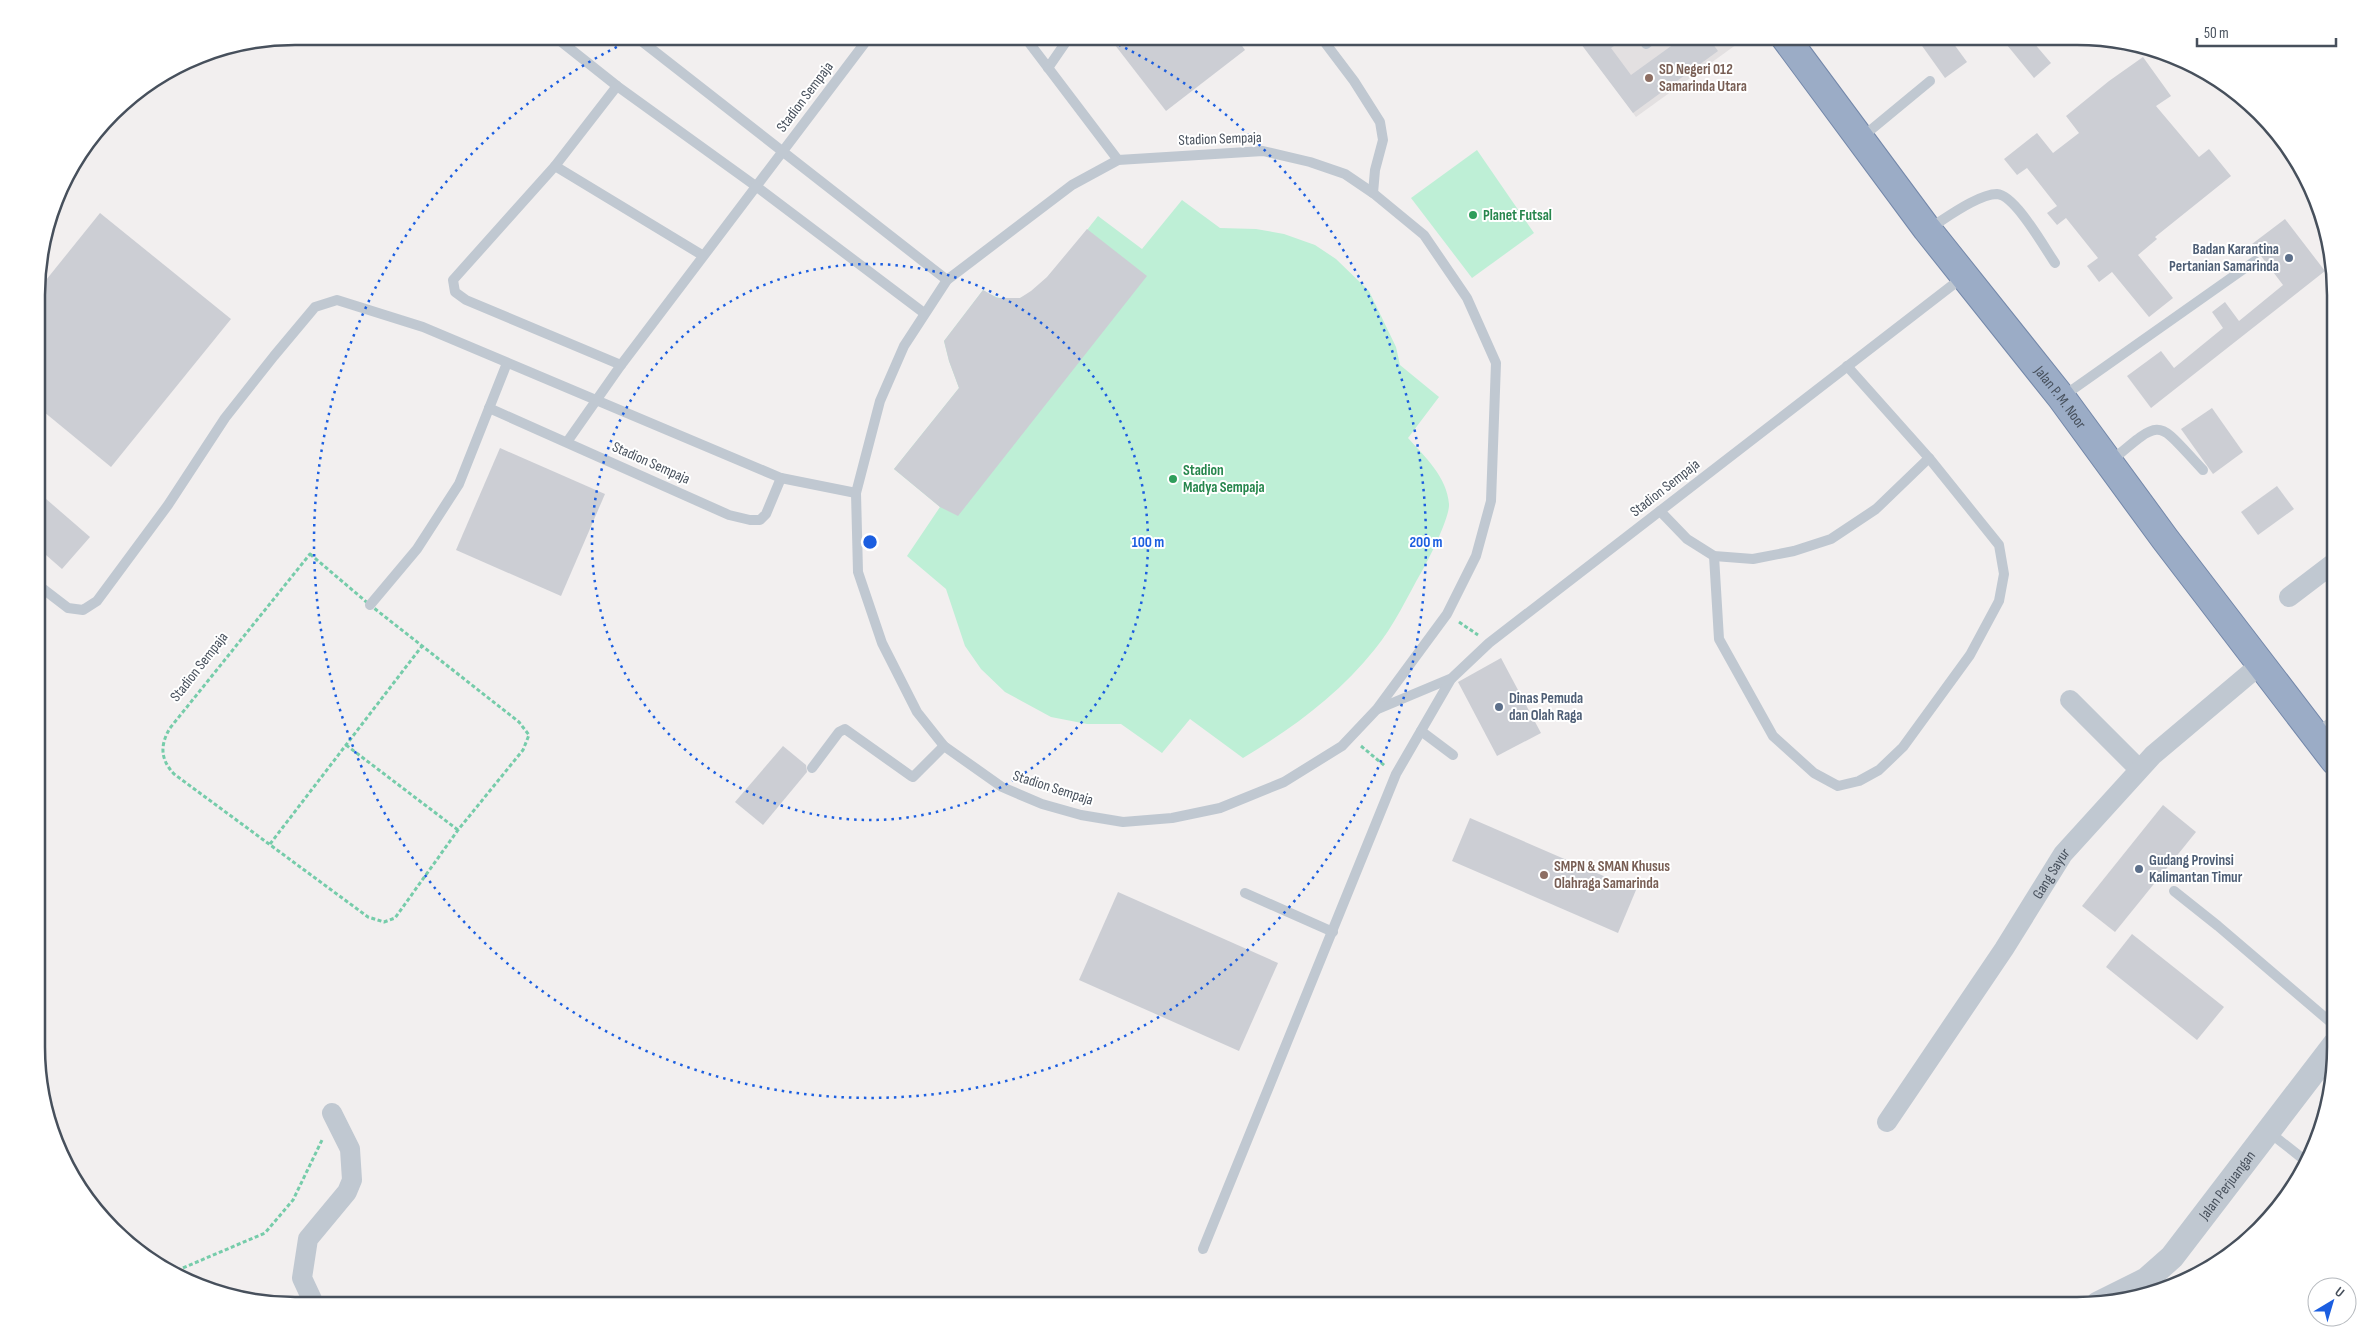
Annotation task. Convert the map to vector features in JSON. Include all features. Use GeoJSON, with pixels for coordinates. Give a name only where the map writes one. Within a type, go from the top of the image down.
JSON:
{"type":"FeatureCollection","features":[{"type":"Feature","properties":{"kind":"highway","name":"Jalan P. M. Noor"},"geometry":{"type":"LineString","coordinates":[[1792,45],[1928,229],[2061,397],[2261,664],[2325,727]]}},
{"type":"Feature","properties":{"kind":"street"},"geometry":{"type":"LineString","coordinates":[[2290,597],[2327,568]]}},
{"type":"Feature","properties":{"kind":"street","name":"Gang Sayur"},"geometry":{"type":"LineString","coordinates":[[1887,1122],[2004,949],[2063,854],[2152,754],[2261,664]]}},
{"type":"Feature","properties":{"kind":"street"},"geometry":{"type":"LineString","coordinates":[[2070,700],[2139,769]]}},
{"type":"Feature","properties":{"kind":"street","name":"Jalan Perjuangan"},"geometry":{"type":"LineString","coordinates":[[2151,1285],[2326,1055]]}},
{"type":"Feature","properties":{"kind":"street"},"geometry":{"type":"LineString","coordinates":[[311,1297],[302,1278],[308,1239],[347,1192],[352,1180],[350,1149],[332,1113]]}},
{"type":"Feature","properties":{"kind":"lane"},"geometry":{"type":"LineString","coordinates":[[565,45],[617,86],[757,187],[924,314]]}},
{"type":"Feature","properties":{"kind":"lane","name":"Stadion Sempaja"},"geometry":{"type":"LineString","coordinates":[[646,45],[947,280]]}},
{"type":"Feature","properties":{"kind":"lane","name":"Stadion Sempaja"},"geometry":{"type":"LineString","coordinates":[[567,442],[702,255],[757,187],[863,45]]}},
{"type":"Feature","properties":{"kind":"lane"},"geometry":{"type":"LineString","coordinates":[[1031,45],[1118,160]]}},
{"type":"Feature","properties":{"kind":"lane"},"geometry":{"type":"LineString","coordinates":[[1048,68],[1064,45]]}},
{"type":"Feature","properties":{"kind":"lane"},"geometry":{"type":"LineString","coordinates":[[1327,45],[1354,81],[1380,122],[1383,140],[1375,170],[1373,193]]}},
{"type":"Feature","properties":{"kind":"lane"},"geometry":{"type":"LineString","coordinates":[[1860,139],[1930,81]]}},
{"type":"Feature","properties":{"kind":"lane"},"geometry":{"type":"LineString","coordinates":[[617,86],[555,166],[456,275],[454,280],[455,292],[466,300],[621,366]]}},
{"type":"Feature","properties":{"kind":"lane","name":"Stadion Sempaja"},"geometry":{"type":"LineString","coordinates":[[1263,151],[1310,162],[1345,174],[1373,193],[1424,235],[1467,298],[1496,363],[1491,501],[1476,556],[1447,614],[1377,709],[1342,746],[1284,782],[1220,808],[1172,818],[1122,822],[1065,810],[1002,787],[944,746],[917,712],[882,643],[858,572],[856,493],[880,401],[904,346],[947,280],[1072,185],[1118,160],[1263,151]]}},
{"type":"Feature","properties":{"kind":"lane"},"geometry":{"type":"LineString","coordinates":[[555,166],[702,255]]}},
{"type":"Feature","properties":{"kind":"lane"},"geometry":{"type":"LineString","coordinates":[[1928,229],[1980,198],[1996,194],[2006,196],[2055,263]]}},
{"type":"Feature","properties":{"kind":"lane"},"geometry":{"type":"LineString","coordinates":[[2061,397],[2255,261]]}},
{"type":"Feature","properties":{"kind":"lane","name":"Stadion Sempaja"},"geometry":{"type":"LineString","coordinates":[[1377,709],[1452,678],[1489,643],[1964,276]]}},
{"type":"Feature","properties":{"kind":"lane"},"geometry":{"type":"LineString","coordinates":[[45,590],[68,608],[82,610],[97,601],[168,505],[225,418],[315,307],[337,300],[424,327],[781,478],[856,493]]}},
{"type":"Feature","properties":{"kind":"lane"},"geometry":{"type":"LineString","coordinates":[[370,606],[417,549],[459,484],[507,363]]}},
{"type":"Feature","properties":{"kind":"lane"},"geometry":{"type":"LineString","coordinates":[[1714,556],[1720,639],[1773,736],[1814,773],[1838,786],[1859,781],[1879,770],[1903,747],[1970,655],[1999,601],[2004,574],[1999,545],[1929,458],[1847,366]]}},
{"type":"Feature","properties":{"kind":"lane","name":"Stadion Sempaja"},"geometry":{"type":"LineString","coordinates":[[489,408],[729,515],[750,520],[760,520],[766,514],[781,478]]}},
{"type":"Feature","properties":{"kind":"lane"},"geometry":{"type":"LineString","coordinates":[[2109,463],[2145,432],[2156,428],[2167,431],[2203,470]]}},
{"type":"Feature","properties":{"kind":"lane"},"geometry":{"type":"LineString","coordinates":[[1660,511],[1687,539],[1714,556],[1753,559],[1794,551],[1831,539],[1876,509],[1929,458]]}},
{"type":"Feature","properties":{"kind":"lane"},"geometry":{"type":"LineString","coordinates":[[1204,1249],[1396,774],[1452,678]]}},
{"type":"Feature","properties":{"kind":"lane"},"geometry":{"type":"LineString","coordinates":[[812,768],[839,732],[845,729],[913,777],[944,746]]}},
{"type":"Feature","properties":{"kind":"lane"},"geometry":{"type":"LineString","coordinates":[[1421,731],[1453,755]]}},
{"type":"Feature","properties":{"kind":"lane"},"geometry":{"type":"LineString","coordinates":[[2174,892],[2218,926],[2327,1019]]}},
{"type":"Feature","properties":{"kind":"lane"},"geometry":{"type":"LineString","coordinates":[[1245,893],[1333,932]]}},
{"type":"Feature","properties":{"kind":"lane"},"geometry":{"type":"LineString","coordinates":[[2269,1132],[2301,1157]]}},
{"type":"Feature","properties":{"kind":"path","name":"Stadion Sempaja"},"geometry":{"type":"LineString","coordinates":[[310,554],[370,606],[519,722],[529,735],[523,750],[458,830],[395,918],[384,922],[368,918],[174,774],[165,765],[162,752],[163,739],[176,721],[310,554]]}},
{"type":"Feature","properties":{"kind":"path"},"geometry":{"type":"LineString","coordinates":[[1447,614],[1489,643]]}},
{"type":"Feature","properties":{"kind":"path"},"geometry":{"type":"LineString","coordinates":[[270,844],[422,646]]}},
{"type":"Feature","properties":{"kind":"path"},"geometry":{"type":"LineString","coordinates":[[1350,737],[1396,774]]}},
{"type":"Feature","properties":{"kind":"path"},"geometry":{"type":"LineString","coordinates":[[346,745],[458,830]]}},
{"type":"Feature","properties":{"kind":"path"},"geometry":{"type":"LineString","coordinates":[[181,1269],[265,1233],[293,1200],[320,1146],[332,1113]]}},
{"type":"Feature","properties":{"kind":"shaded area","name":"SD Negeri 012 Samarinda Utara"},"geometry":{"type":"Polygon","coordinates":[[[1584,45],[1736,45],[1636,117],[1584,45]]]}},
{"type":"Feature","properties":{"kind":"green space","name":"Planet Futsal"},"geometry":{"type":"Polygon","coordinates":[[[1477,150],[1534,233],[1472,278],[1411,198],[1477,150]]]}},
{"type":"Feature","properties":{"kind":"green space","name":"Stadion Madya Sempaja"},"geometry":{"type":"Polygon","coordinates":[[[1182,200],[1220,228],[1256,229],[1284,234],[1315,245],[1336,259],[1369,291],[1396,347],[1400,365],[1439,397],[1408,438],[1440,476],[1449,504],[1443,528],[1425,565],[1388,631],[1361,666],[1314,709],[1280,735],[1243,758],[1190,719],[1162,753],[1121,724],[1087,724],[1051,717],[1005,692],[981,669],[965,646],[946,589],[907,556],[940,507],[894,469],[959,388],[944,341],[983,290],[996,297],[1005,299],[1020,298],[1029,293],[1061,262],[1098,216],[1142,249],[1182,200]]]}},
{"type":"Feature","properties":{"kind":"building"},"geometry":{"type":"Polygon","coordinates":[[[1115,45],[1241,45],[1245,50],[1166,111],[1115,45]]]}},
{"type":"Feature","properties":{"kind":"building"},"geometry":{"type":"Polygon","coordinates":[[[1582,45],[1616,45],[1611,48],[1631,75],[1673,45],[1714,45],[1718,51],[1633,113],[1582,45]]]}},
{"type":"Feature","properties":{"kind":"building"},"geometry":{"type":"Polygon","coordinates":[[[1921,45],[1955,45],[1967,62],[1945,78],[1921,45]]]}},
{"type":"Feature","properties":{"kind":"building"},"geometry":{"type":"Polygon","coordinates":[[[2007,45],[2036,45],[2051,63],[2034,78],[2007,45]]]}},
{"type":"Feature","properties":{"kind":"building"},"geometry":{"type":"Polygon","coordinates":[[[2143,57],[2171,96],[2156,106],[2199,157],[2209,149],[2231,176],[2155,237],[2157,239],[2138,255],[2173,298],[2149,317],[2112,272],[2099,282],[2087,266],[2098,258],[2066,218],[2057,225],[2047,213],[2057,206],[2027,168],[2017,175],[2004,159],[2037,133],[2053,153],[2079,133],[2066,116],[2109,81],[2143,57]]]}},
{"type":"Feature","properties":{"kind":"building"},"geometry":{"type":"Polygon","coordinates":[[[100,213],[231,319],[111,467],[45,413],[46,280],[100,213]]]}},
{"type":"Feature","properties":{"kind":"building"},"geometry":{"type":"Polygon","coordinates":[[[2285,219],[2325,271],[2151,408],[2127,376],[2161,351],[2174,368],[2223,328],[2212,312],[2225,302],[2239,321],[2283,285],[2252,244],[2285,219]]]}},
{"type":"Feature","properties":{"kind":"building"},"geometry":{"type":"Polygon","coordinates":[[[1087,229],[1147,276],[958,516],[940,507],[894,469],[959,388],[944,341],[983,290],[997,298],[1020,298],[1047,277],[1087,229]]]}},
{"type":"Feature","properties":{"kind":"building"},"geometry":{"type":"Polygon","coordinates":[[[2212,408],[2243,452],[2213,474],[2181,429],[2212,408]]]}},
{"type":"Feature","properties":{"kind":"building"},"geometry":{"type":"Polygon","coordinates":[[[500,448],[605,494],[561,596],[456,550],[500,448]]]}},
{"type":"Feature","properties":{"kind":"building"},"geometry":{"type":"Polygon","coordinates":[[[2277,486],[2294,509],[2258,535],[2241,512],[2277,486]]]}},
{"type":"Feature","properties":{"kind":"building"},"geometry":{"type":"Polygon","coordinates":[[[45,498],[90,537],[62,569],[45,554],[45,498]]]}},
{"type":"Feature","properties":{"kind":"building","name":"Dinas Pemuda dan Olah Raga"},"geometry":{"type":"Polygon","coordinates":[[[1501,658],[1541,733],[1497,756],[1458,682],[1501,658]]]}},
{"type":"Feature","properties":{"kind":"building"},"geometry":{"type":"Polygon","coordinates":[[[783,746],[806,765],[807,772],[763,825],[735,802],[783,746]]]}},
{"type":"Feature","properties":{"kind":"building","name":"Gudang Provinsi Kalimantan Timur"},"geometry":{"type":"Polygon","coordinates":[[[2163,805],[2196,832],[2115,932],[2082,906],[2163,805]]]}},
{"type":"Feature","properties":{"kind":"building","name":"SMPN & SMAN Khusus Olahraga Samarinda"},"geometry":{"type":"Polygon","coordinates":[[[1470,818],[1636,890],[1618,933],[1452,861],[1470,818]]]}},
{"type":"Feature","properties":{"kind":"building"},"geometry":{"type":"Polygon","coordinates":[[[1118,892],[1278,963],[1239,1051],[1079,980],[1118,892]]]}},
{"type":"Feature","properties":{"kind":"building"},"geometry":{"type":"Polygon","coordinates":[[[2132,934],[2224,1007],[2197,1040],[2106,967],[2132,934]]]}},
{"type":"Feature","properties":{"kind":"place","name":"SD Negeri 012 Samarinda Utara"},"geometry":{"type":"Point","coordinates":[1649,78]}},
{"type":"Feature","properties":{"kind":"place","name":"Planet Futsal"},"geometry":{"type":"Point","coordinates":[1473,215]}},
{"type":"Feature","properties":{"kind":"place","name":"Badan Karantina Pertanian Samarinda"},"geometry":{"type":"Point","coordinates":[2289,258]}},
{"type":"Feature","properties":{"kind":"place","name":"Stadion Madya Sempaja"},"geometry":{"type":"Point","coordinates":[1173,479]}},
{"type":"Feature","properties":{"kind":"place","name":"Dinas Pemuda dan Olah Raga"},"geometry":{"type":"Point","coordinates":[1499,707]}},
{"type":"Feature","properties":{"kind":"place","name":"Gudang Provinsi Kalimantan Timur"},"geometry":{"type":"Point","coordinates":[2139,869]}},
{"type":"Feature","properties":{"kind":"place","name":"SMPN & SMAN Khusus Olahraga Samarinda"},"geometry":{"type":"Point","coordinates":[1544,875]}}]}
